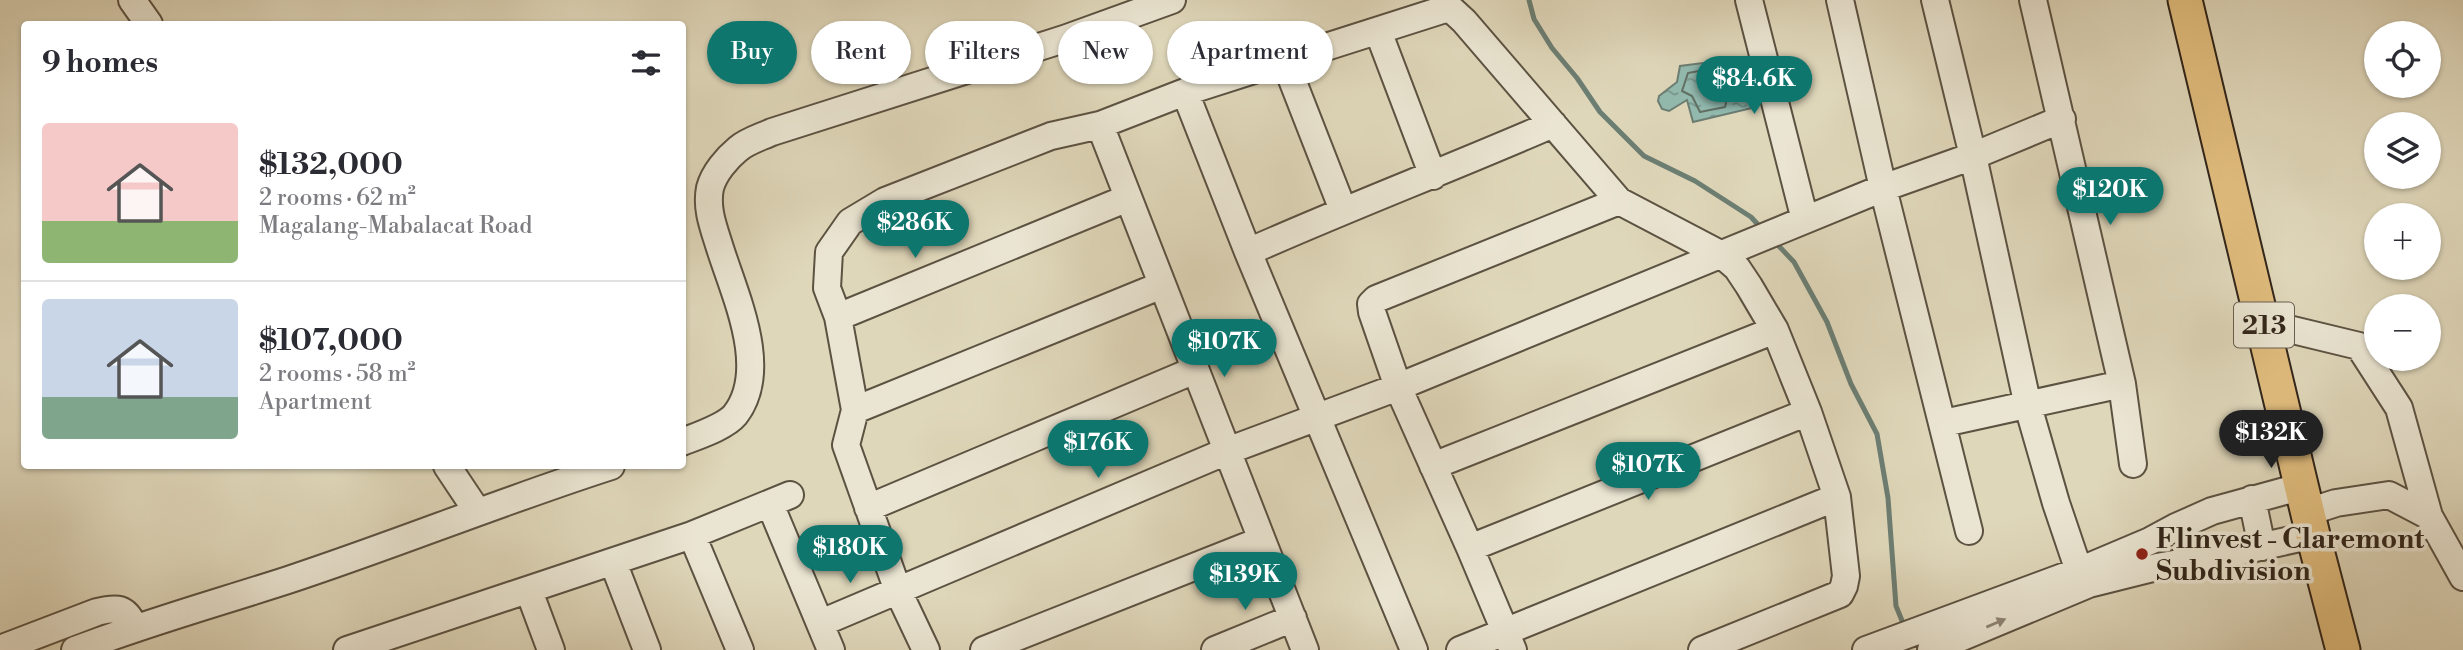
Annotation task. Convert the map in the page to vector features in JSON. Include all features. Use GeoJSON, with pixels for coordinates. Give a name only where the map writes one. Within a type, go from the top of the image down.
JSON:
{"type":"FeatureCollection","features":[{"type":"Feature","properties":{"kind":"main road","name":"213"},"geometry":{"type":"LineString","coordinates":[[2185,0],[2343,650]]}},
{"type":"Feature","properties":{"kind":"street"},"geometry":{"type":"LineString","coordinates":[[132,0],[147,21]]}},
{"type":"Feature","properties":{"kind":"street"},"geometry":{"type":"LineString","coordinates":[[686,440],[734,417],[746,394],[752,369],[747,336],[709,213],[710,186],[722,165],[740,147],[772,132],[1064,39],[1172,0]]}},
{"type":"Feature","properties":{"kind":"street"},"geometry":{"type":"LineString","coordinates":[[1749,0],[1797,223]]}},
{"type":"Feature","properties":{"kind":"street"},"geometry":{"type":"LineString","coordinates":[[1840,0],[1883,188],[1969,531]]}},
{"type":"Feature","properties":{"kind":"street"},"geometry":{"type":"LineString","coordinates":[[1935,0],[1973,156],[2028,406],[2056,503],[2084,578]]}},
{"type":"Feature","properties":{"kind":"street"},"geometry":{"type":"LineString","coordinates":[[2033,0],[2122,384],[2133,464]]}},
{"type":"Feature","properties":{"kind":"street"},"geometry":{"type":"LineString","coordinates":[[1333,44],[1444,9],[1452,10],[1619,201],[1723,255],[1737,268],[1749,286],[1775,330],[1808,412],[1837,497],[1846,576],[1840,594],[1702,650]]}},
{"type":"Feature","properties":{"kind":"street"},"geometry":{"type":"LineString","coordinates":[[1378,31],[1433,176]]}},
{"type":"Feature","properties":{"kind":"street"},"geometry":{"type":"LineString","coordinates":[[926,650],[898,591],[846,445],[855,410],[838,317],[827,288],[829,252],[850,222],[885,201],[1051,136],[1100,125],[1209,84]]}},
{"type":"Feature","properties":{"kind":"street"},"geometry":{"type":"LineString","coordinates":[[1294,84],[1343,210]]}},
{"type":"Feature","properties":{"kind":"street"},"geometry":{"type":"LineString","coordinates":[[1185,92],[1248,252],[1414,650]]}},
{"type":"Feature","properties":{"kind":"street"},"geometry":{"type":"LineString","coordinates":[[821,623],[1227,451],[1398,387],[1883,188],[1973,156],[2062,119]]}},
{"type":"Feature","properties":{"kind":"street"},"geometry":{"type":"LineString","coordinates":[[1248,252],[1553,124]]}},
{"type":"Feature","properties":{"kind":"street"},"geometry":{"type":"LineString","coordinates":[[1100,125],[1305,650]]}},
{"type":"Feature","properties":{"kind":"street"},"geometry":{"type":"LineString","coordinates":[[838,317],[1128,198]]}},
{"type":"Feature","properties":{"kind":"street"},"geometry":{"type":"LineString","coordinates":[[1509,641],[1398,387],[1371,303],[1619,201]]}},
{"type":"Feature","properties":{"kind":"street"},"geometry":{"type":"LineString","coordinates":[[855,410],[1162,285]]}},
{"type":"Feature","properties":{"kind":"street"},"geometry":{"type":"LineString","coordinates":[[2264,323],[2359,346],[2399,408],[2429,516],[2463,577]]}},
{"type":"Feature","properties":{"kind":"street"},"geometry":{"type":"LineString","coordinates":[[1433,466],[1775,330]]}},
{"type":"Feature","properties":{"kind":"street"},"geometry":{"type":"LineString","coordinates":[[868,508],[1195,370]]}},
{"type":"Feature","properties":{"kind":"street"},"geometry":{"type":"LineString","coordinates":[[1944,423],[2122,384]]}},
{"type":"Feature","properties":{"kind":"street"},"geometry":{"type":"LineString","coordinates":[[1470,548],[1808,412]]}},
{"type":"Feature","properties":{"kind":"street"},"geometry":{"type":"LineString","coordinates":[[449,469],[477,511]]}},
{"type":"Feature","properties":{"kind":"street"},"geometry":{"type":"LineString","coordinates":[[75,650],[134,627],[289,579],[602,469]]}},
{"type":"Feature","properties":{"kind":"street"},"geometry":{"type":"LineString","coordinates":[[2084,578],[2262,547],[2308,511],[2336,503],[2389,495],[2429,516]]}},
{"type":"Feature","properties":{"kind":"street"},"geometry":{"type":"LineString","coordinates":[[1460,650],[1509,641],[1837,497]]}},
{"type":"Feature","properties":{"kind":"street"},"geometry":{"type":"LineString","coordinates":[[1866,650],[1922,641],[2084,578],[2176,527],[2212,511],[2252,499],[2308,511]]}},
{"type":"Feature","properties":{"kind":"street"},"geometry":{"type":"LineString","coordinates":[[2252,499],[2262,547]]}},
{"type":"Feature","properties":{"kind":"street"},"geometry":{"type":"LineString","coordinates":[[347,650],[692,535],[780,500],[831,650]]}},
{"type":"Feature","properties":{"kind":"street"},"geometry":{"type":"LineString","coordinates":[[692,535],[740,650]]}},
{"type":"Feature","properties":{"kind":"street"},"geometry":{"type":"LineString","coordinates":[[984,650],[1262,540]]}},
{"type":"Feature","properties":{"kind":"street"},"geometry":{"type":"LineString","coordinates":[[613,562],[647,650]]}},
{"type":"Feature","properties":{"kind":"street"},"geometry":{"type":"LineString","coordinates":[[529,591],[551,650]]}},
{"type":"Feature","properties":{"kind":"street"},"geometry":{"type":"LineString","coordinates":[[0,649],[111,608],[130,615],[134,627]]}},
{"type":"Feature","properties":{"kind":"street"},"geometry":{"type":"LineString","coordinates":[[1215,650],[1293,618]]}},
{"type":"Feature","properties":{"kind":"water"},"geometry":{"type":"Polygon","coordinates":[[[1703,63],[1709,72],[1725,76],[1731,99],[1751,94],[1752,108],[1693,122],[1687,100],[1669,111],[1662,109],[1659,96],[1677,82],[1680,66],[1703,63]]]}},
{"type":"Feature","properties":{"kind":"waterway"},"geometry":{"type":"LineString","coordinates":[[1529,0],[1534,19],[1552,48],[1600,112],[1644,156],[1695,181],[1751,217],[1762,229]]}},
{"type":"Feature","properties":{"kind":"waterway"},"geometry":{"type":"LineString","coordinates":[[1774,241],[1794,262],[1827,322],[1851,384],[1877,434],[1888,498],[1896,606],[1905,628]]}},
{"type":"Feature","properties":{"kind":"place","name":"Flinvest - Claremont Subdivision"},"geometry":{"type":"Point","coordinates":[2142,554]}}]}
